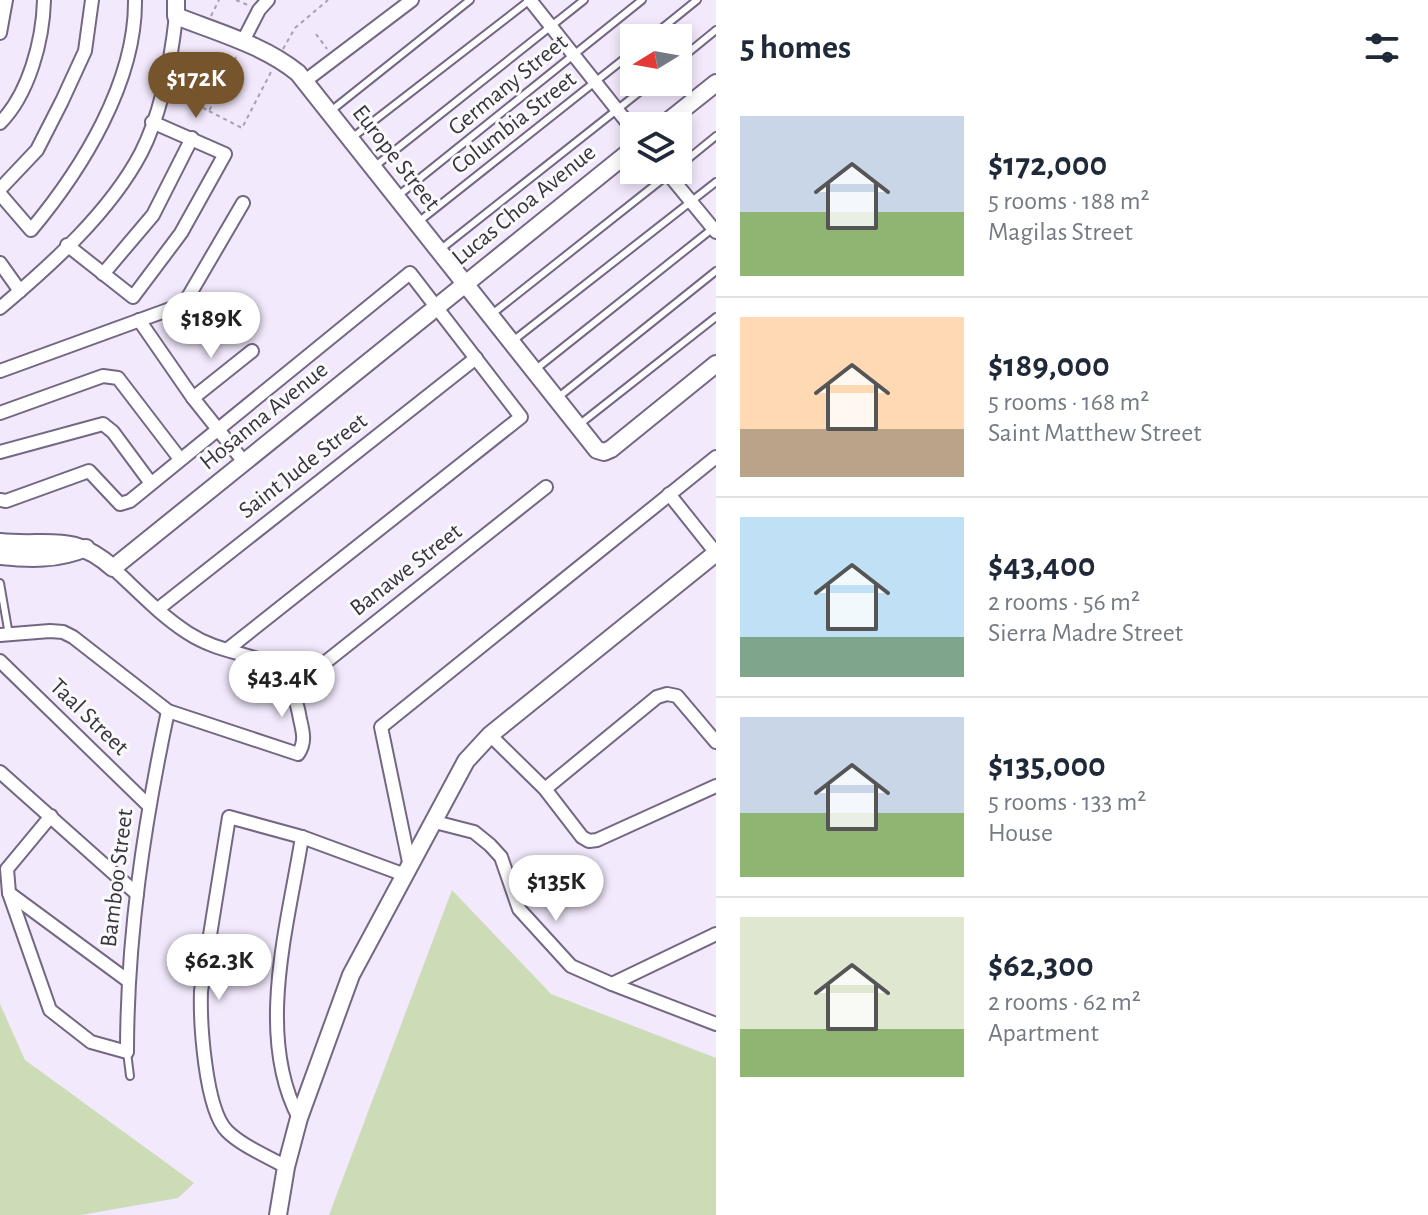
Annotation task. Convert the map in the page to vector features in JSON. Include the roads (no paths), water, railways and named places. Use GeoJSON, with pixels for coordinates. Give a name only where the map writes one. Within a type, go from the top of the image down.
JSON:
{"type":"FeatureCollection","features":[{"type":"Feature","properties":{"kind":"street"},"geometry":{"type":"LineString","coordinates":[[0,33],[6,0]]}},
{"type":"Feature","properties":{"kind":"street"},"geometry":{"type":"LineString","coordinates":[[0,123],[23,88],[37,43],[44,0]]}},
{"type":"Feature","properties":{"kind":"street"},"geometry":{"type":"LineString","coordinates":[[92,0],[85,51],[62,101],[37,150],[0,192],[31,230],[54,203],[91,147],[116,89],[130,44],[135,0]]}},
{"type":"Feature","properties":{"kind":"street"},"geometry":{"type":"LineString","coordinates":[[242,43],[259,10],[268,0]]}},
{"type":"Feature","properties":{"kind":"street"},"geometry":{"type":"LineString","coordinates":[[305,81],[412,0]]}},
{"type":"Feature","properties":{"kind":"street"},"geometry":{"type":"LineString","coordinates":[[530,0],[620,114]]}},
{"type":"Feature","properties":{"kind":"street"},"geometry":{"type":"LineString","coordinates":[[0,308],[102,212],[141,152],[164,86],[172,53],[176,8]]}},
{"type":"Feature","properties":{"kind":"street","name":"Europe Street"},"geometry":{"type":"LineString","coordinates":[[176,8],[205,28],[282,62],[305,81],[597,450],[604,452],[716,364]]}},
{"type":"Feature","properties":{"kind":"street"},"geometry":{"type":"LineString","coordinates":[[680,112],[716,83]]}},
{"type":"Feature","properties":{"kind":"street"},"geometry":{"type":"LineString","coordinates":[[67,245],[133,297],[181,233],[225,154],[152,122]]}},
{"type":"Feature","properties":{"kind":"street"},"geometry":{"type":"LineString","coordinates":[[103,274],[153,215],[192,138]]}},
{"type":"Feature","properties":{"kind":"street","name":"Lucas Choa Avenue"},"geometry":{"type":"LineString","coordinates":[[440,303],[620,159]]}},
{"type":"Feature","properties":{"kind":"street"},"geometry":{"type":"LineString","coordinates":[[680,184],[691,202],[715,229]]}},
{"type":"Feature","properties":{"kind":"street"},"geometry":{"type":"LineString","coordinates":[[0,371],[184,304],[243,203]]}},
{"type":"Feature","properties":{"kind":"street"},"geometry":{"type":"LineString","coordinates":[[0,263],[20,291]]}},
{"type":"Feature","properties":{"kind":"street"},"geometry":{"type":"LineString","coordinates":[[0,500],[6,501],[89,471],[120,504],[130,501],[410,273],[440,303],[476,358],[521,417],[228,649]]}},
{"type":"Feature","properties":{"kind":"street","name":"Hosanna Avenue"},"geometry":{"type":"LineString","coordinates":[[113,568],[440,303]]}},
{"type":"Feature","properties":{"kind":"street"},"geometry":{"type":"LineString","coordinates":[[139,320],[193,398],[244,462]]}},
{"type":"Feature","properties":{"kind":"street"},"geometry":{"type":"LineString","coordinates":[[193,398],[252,351]]}},
{"type":"Feature","properties":{"kind":"street","name":"Saint Jude Street"},"geometry":{"type":"LineString","coordinates":[[158,609],[476,358]]}},
{"type":"Feature","properties":{"kind":"street"},"geometry":{"type":"LineString","coordinates":[[0,413],[103,376],[118,378],[180,459]]}},
{"type":"Feature","properties":{"kind":"street"},"geometry":{"type":"LineString","coordinates":[[0,452],[103,424],[113,432],[150,482]]}},
{"type":"Feature","properties":{"kind":"street"},"geometry":{"type":"LineString","coordinates":[[408,871],[381,727],[716,457]]}},
{"type":"Feature","properties":{"kind":"street","name":"Banawe Street"},"geometry":{"type":"LineString","coordinates":[[293,688],[546,487]]}},
{"type":"Feature","properties":{"kind":"street"},"geometry":{"type":"LineString","coordinates":[[278,1215],[299,1118],[351,975],[466,761],[490,735],[716,553],[669,494]]}},
{"type":"Feature","properties":{"kind":"street"},"geometry":{"type":"LineString","coordinates":[[0,542],[66,542],[86,548],[189,634],[279,670],[293,688],[303,747],[298,754],[168,711],[63,632],[4,635]]}},
{"type":"Feature","properties":{"kind":"street"},"geometry":{"type":"LineString","coordinates":[[0,556],[47,558],[68,556],[86,548]]}},
{"type":"Feature","properties":{"kind":"street","name":"Taal Street"},"geometry":{"type":"LineString","coordinates":[[0,661],[148,805]]}},
{"type":"Feature","properties":{"kind":"street"},"geometry":{"type":"LineString","coordinates":[[545,789],[657,697],[667,694],[677,696],[716,742]]}},
{"type":"Feature","properties":{"kind":"street","name":"Bamboo Street"},"geometry":{"type":"LineString","coordinates":[[127,1052],[127,980],[137,894],[148,805],[168,711]]}},
{"type":"Feature","properties":{"kind":"street"},"geometry":{"type":"LineString","coordinates":[[490,735],[545,789],[582,837],[589,841],[716,786]]}},
{"type":"Feature","properties":{"kind":"street"},"geometry":{"type":"LineString","coordinates":[[0,772],[137,894]]}},
{"type":"Feature","properties":{"kind":"street"},"geometry":{"type":"LineString","coordinates":[[51,816],[7,869],[9,893],[50,1010],[91,1042],[127,1052]]}},
{"type":"Feature","properties":{"kind":"street"},"geometry":{"type":"LineString","coordinates":[[286,1167],[229,1133],[217,1120],[212,1102],[200,1015],[201,991],[229,817],[408,871]]}},
{"type":"Feature","properties":{"kind":"street"},"geometry":{"type":"LineString","coordinates":[[435,822],[474,832],[490,845],[501,857],[519,909],[571,966],[716,1024]]}},
{"type":"Feature","properties":{"kind":"street"},"geometry":{"type":"LineString","coordinates":[[299,1118],[285,1086],[276,1011],[302,837]]}},
{"type":"Feature","properties":{"kind":"street"},"geometry":{"type":"LineString","coordinates":[[9,893],[127,980]]}},
{"type":"Feature","properties":{"kind":"street"},"geometry":{"type":"LineString","coordinates":[[612,984],[716,934]]}},
{"type":"Feature","properties":{"kind":"lane"},"geometry":{"type":"LineString","coordinates":[[329,112],[470,0]]}},
{"type":"Feature","properties":{"kind":"lane"},"geometry":{"type":"LineString","coordinates":[[350,139],[530,0]]}},
{"type":"Feature","properties":{"kind":"lane"},"geometry":{"type":"LineString","coordinates":[[373,168],[584,0]]}},
{"type":"Feature","properties":{"kind":"lane","name":"Germany Street"},"geometry":{"type":"LineString","coordinates":[[396,197],[642,0]]}},
{"type":"Feature","properties":{"kind":"lane"},"geometry":{"type":"LineString","coordinates":[[667,24],[697,0]]}},
{"type":"Feature","properties":{"kind":"lane"},"geometry":{"type":"LineString","coordinates":[[692,50],[716,30]]}},
{"type":"Feature","properties":{"kind":"lane","name":"Columbia Street"},"geometry":{"type":"LineString","coordinates":[[416,223],[620,62]]}},
{"type":"Feature","properties":{"kind":"lane"},"geometry":{"type":"LineString","coordinates":[[438,251],[634,96]]}},
{"type":"Feature","properties":{"kind":"lane"},"geometry":{"type":"LineString","coordinates":[[692,155],[716,136]]}},
{"type":"Feature","properties":{"kind":"lane"},"geometry":{"type":"LineString","coordinates":[[511,342],[716,182]]}},
{"type":"Feature","properties":{"kind":"lane"},"geometry":{"type":"LineString","coordinates":[[490,316],[655,184]]}},
{"type":"Feature","properties":{"kind":"lane"},"geometry":{"type":"LineString","coordinates":[[533,371],[715,229]]}},
{"type":"Feature","properties":{"kind":"lane"},"geometry":{"type":"LineString","coordinates":[[556,400],[716,271]]}},
{"type":"Feature","properties":{"kind":"lane"},"geometry":{"type":"LineString","coordinates":[[577,426],[716,317]]}},
{"type":"Feature","properties":{"kind":"lane"},"geometry":{"type":"LineString","coordinates":[[0,583],[4,635]]}},
{"type":"Feature","properties":{"kind":"lane"},"geometry":{"type":"LineString","coordinates":[[127,1052],[130,1076]]}}]}
